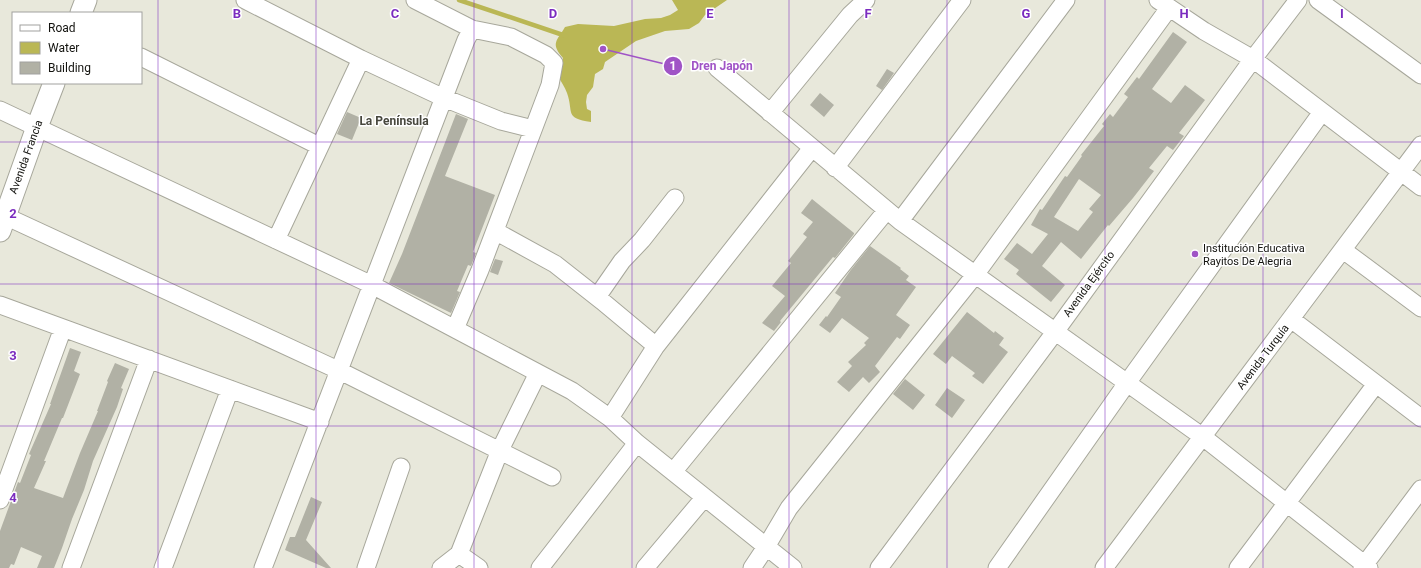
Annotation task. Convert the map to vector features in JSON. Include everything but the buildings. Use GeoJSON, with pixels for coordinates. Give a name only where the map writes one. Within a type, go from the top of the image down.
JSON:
{"type":"FeatureCollection","features":[{"type":"Feature","properties":{"kind":"street"},"geometry":{"type":"LineString","coordinates":[[81,12],[86,0]]}},
{"type":"Feature","properties":{"kind":"street"},"geometry":{"type":"LineString","coordinates":[[245,0],[361,59],[444,98],[502,121],[533,129]]}},
{"type":"Feature","properties":{"kind":"street"},"geometry":{"type":"LineString","coordinates":[[415,0],[472,29],[511,38],[546,55],[554,63],[550,85],[495,231],[455,329]]}},
{"type":"Feature","properties":{"kind":"street"},"geometry":{"type":"LineString","coordinates":[[770,113],[850,15],[866,0]]}},
{"type":"Feature","properties":{"kind":"street"},"geometry":{"type":"LineString","coordinates":[[836,168],[962,0]]}},
{"type":"Feature","properties":{"kind":"street"},"geometry":{"type":"LineString","coordinates":[[900,221],[1066,0]]}},
{"type":"Feature","properties":{"kind":"street","name":"Avenida Ejército"},"geometry":{"type":"LineString","coordinates":[[879,568],[1055,332],[1253,59],[1298,0]]}},
{"type":"Feature","properties":{"kind":"street"},"geometry":{"type":"LineString","coordinates":[[1318,0],[1421,75]]}},
{"type":"Feature","properties":{"kind":"street"},"geometry":{"type":"LineString","coordinates":[[752,568],[789,508],[975,275],[1164,4],[1253,59],[1421,187]]}},
{"type":"Feature","properties":{"kind":"street"},"geometry":{"type":"LineString","coordinates":[[268,566],[320,422],[372,285],[466,40],[472,29]]}},
{"type":"Feature","properties":{"kind":"street"},"geometry":{"type":"LineString","coordinates":[[142,58],[319,146]]}},
{"type":"Feature","properties":{"kind":"street"},"geometry":{"type":"LineString","coordinates":[[276,240],[361,59]]}},
{"type":"Feature","properties":{"kind":"street"},"geometry":{"type":"LineString","coordinates":[[717,68],[900,221],[1203,437],[1366,567],[1421,489]]}},
{"type":"Feature","properties":{"kind":"street","name":"Avenida Francia"},"geometry":{"type":"LineString","coordinates":[[3,214],[54,84]]}},
{"type":"Feature","properties":{"kind":"street"},"geometry":{"type":"LineString","coordinates":[[0,110],[372,285],[572,391],[610,418],[637,443],[704,498],[793,568]]}},
{"type":"Feature","properties":{"kind":"street"},"geometry":{"type":"LineString","coordinates":[[997,568],[1127,383],[1322,112]]}},
{"type":"Feature","properties":{"kind":"street","name":"Avenida Turquía"},"geometry":{"type":"LineString","coordinates":[[1104,568],[1421,145]]}},
{"type":"Feature","properties":{"kind":"street"},"geometry":{"type":"LineString","coordinates":[[610,418],[656,346],[812,148]]}},
{"type":"Feature","properties":{"kind":"street"},"geometry":{"type":"LineString","coordinates":[[597,297],[622,261],[642,240],[675,198]]}},
{"type":"Feature","properties":{"kind":"street"},"geometry":{"type":"LineString","coordinates":[[673,472],[887,210]]}},
{"type":"Feature","properties":{"kind":"street"},"geometry":{"type":"LineString","coordinates":[[3,214],[340,370],[552,477]]}},
{"type":"Feature","properties":{"kind":"street"},"geometry":{"type":"LineString","coordinates":[[495,231],[555,264],[656,346]]}},
{"type":"Feature","properties":{"kind":"street"},"geometry":{"type":"LineString","coordinates":[[1343,250],[1421,308]]}},
{"type":"Feature","properties":{"kind":"street"},"geometry":{"type":"LineString","coordinates":[[0,305],[320,422]]}},
{"type":"Feature","properties":{"kind":"street"},"geometry":{"type":"LineString","coordinates":[[1291,320],[1421,418]]}},
{"type":"Feature","properties":{"kind":"street"},"geometry":{"type":"LineString","coordinates":[[0,500],[63,328]]}},
{"type":"Feature","properties":{"kind":"street"},"geometry":{"type":"LineString","coordinates":[[71,568],[149,359]]}},
{"type":"Feature","properties":{"kind":"street"},"geometry":{"type":"LineString","coordinates":[[441,568],[459,554],[500,450],[538,374]]}},
{"type":"Feature","properties":{"kind":"street"},"geometry":{"type":"LineString","coordinates":[[1238,568],[1376,384]]}},
{"type":"Feature","properties":{"kind":"street"},"geometry":{"type":"LineString","coordinates":[[163,568],[230,389]]}},
{"type":"Feature","properties":{"kind":"street"},"geometry":{"type":"LineString","coordinates":[[540,568],[637,443]]}},
{"type":"Feature","properties":{"kind":"street"},"geometry":{"type":"LineString","coordinates":[[366,568],[401,467]]}},
{"type":"Feature","properties":{"kind":"street"},"geometry":{"type":"LineString","coordinates":[[646,568],[704,498]]}},
{"type":"Feature","properties":{"kind":"street"},"geometry":{"type":"LineString","coordinates":[[459,554],[479,568]]}},
{"type":"Feature","properties":{"kind":"water"},"geometry":{"type":"Polygon","coordinates":[[[672,0],[727,0],[705,15],[699,23],[689,29],[665,31],[636,41],[605,62],[603,69],[595,74],[593,87],[587,95],[587,109],[591,111],[591,122],[577,119],[573,116],[566,91],[558,76],[563,58],[557,49],[556,42],[565,27],[578,24],[614,26],[645,19],[661,18],[678,10],[672,0]]]}},
{"type":"Feature","properties":{"kind":"waterway"},"geometry":{"type":"LineString","coordinates":[[459,0],[566,36]]}},
{"type":"Feature","properties":{"kind":"place","name":"Dren Japón"},"geometry":{"type":"Point","coordinates":[603,49]}},
{"type":"Feature","properties":{"kind":"place","name":"Institución Educativa Rayitos De Alegria"},"geometry":{"type":"Point","coordinates":[1195,254]}},
{"type":"Feature","properties":{"kind":"district","name":"La Península"},"geometry":{"type":"Point","coordinates":[394,121]}}]}
